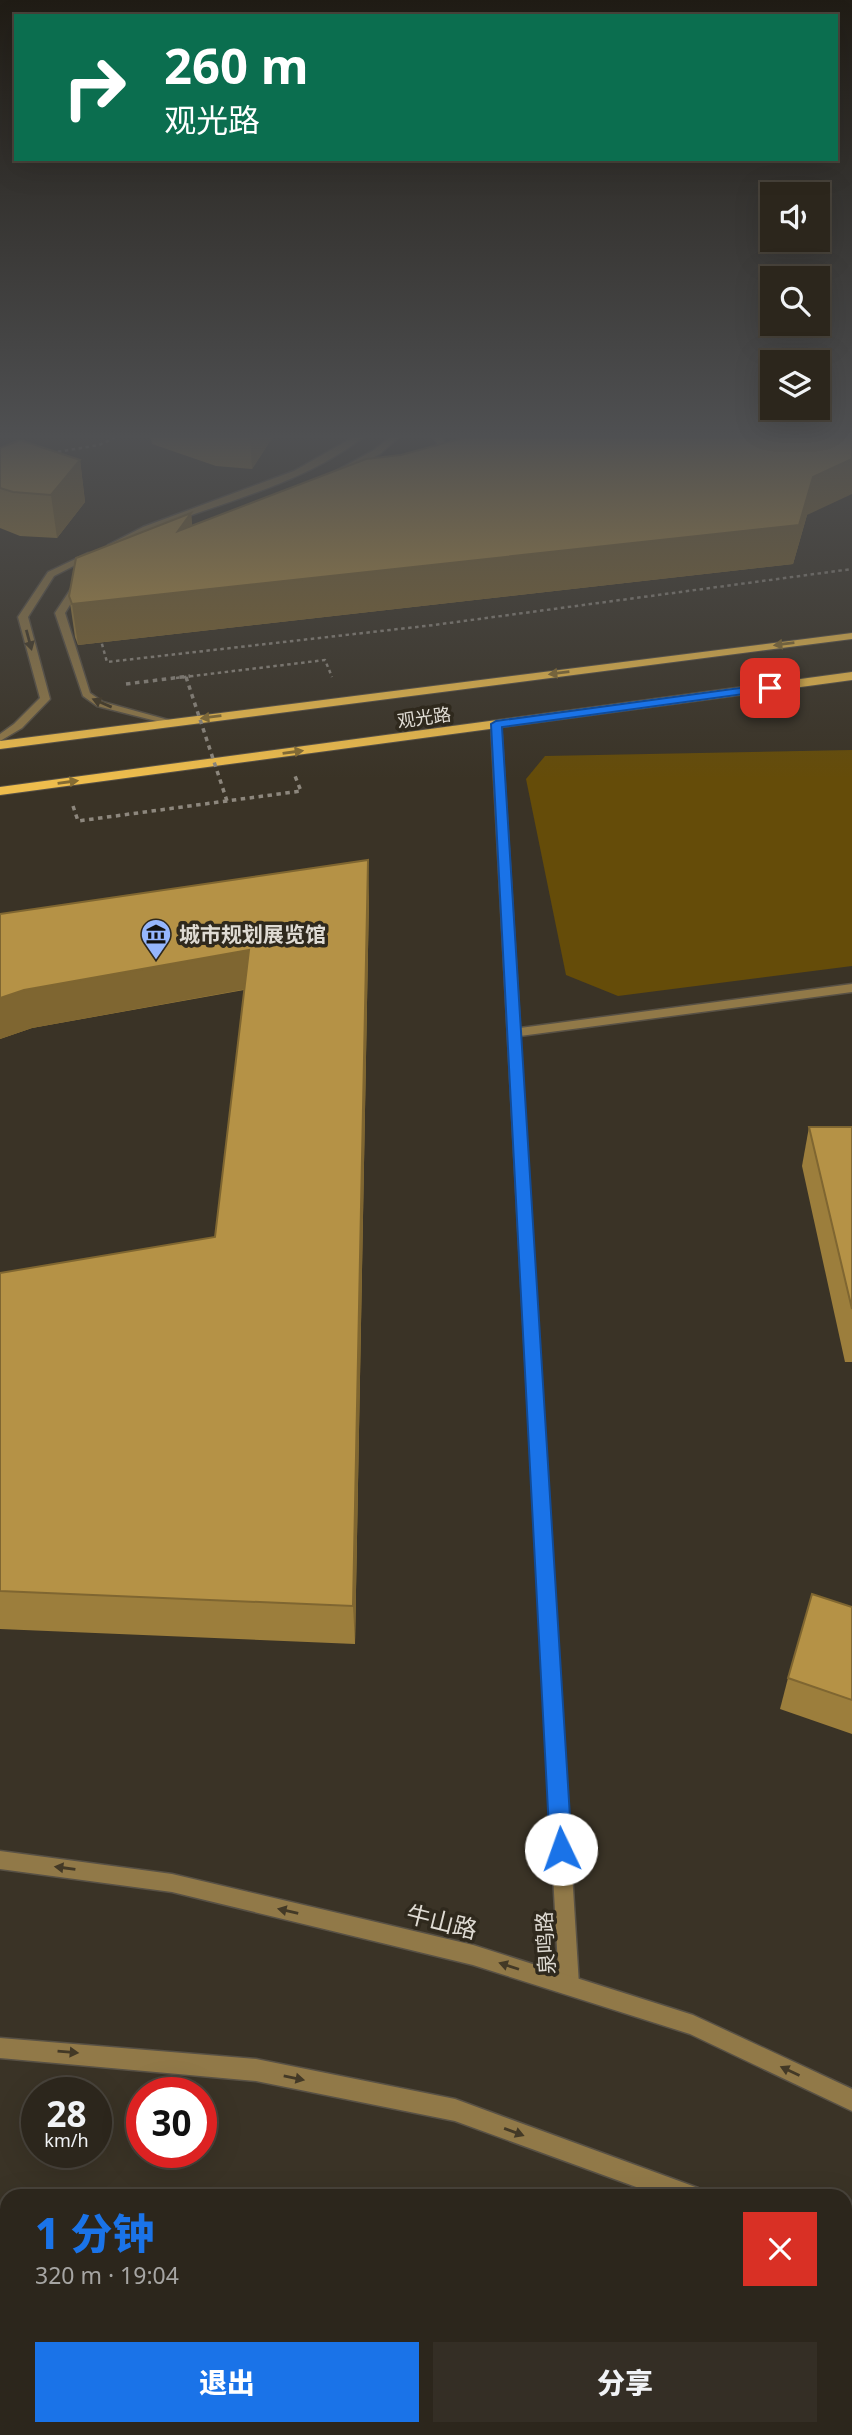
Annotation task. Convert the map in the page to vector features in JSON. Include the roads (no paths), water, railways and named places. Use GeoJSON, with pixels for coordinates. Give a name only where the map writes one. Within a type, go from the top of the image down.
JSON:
{"type":"FeatureCollection","features":[{"type":"Feature","properties":{"kind":"main road","name":"观光路"},"geometry":{"type":"LineString","coordinates":[[0,745],[852,636]]}},
{"type":"Feature","properties":{"kind":"main road","name":"观光路"},"geometry":{"type":"LineString","coordinates":[[0,791],[852,676]]}},
{"type":"Feature","properties":{"kind":"street"},"geometry":{"type":"LineString","coordinates":[[0,738],[18,726],[45,699],[23,617],[51,574],[98,552]]}},
{"type":"Feature","properties":{"kind":"street"},"geometry":{"type":"LineString","coordinates":[[87,570],[60,613],[86,694],[100,704],[167,723]]}},
{"type":"Feature","properties":{"kind":"street","name":"泉鸣路"},"geometry":{"type":"LineString","coordinates":[[496,724],[569,1986]]}},
{"type":"Feature","properties":{"kind":"street"},"geometry":{"type":"LineString","coordinates":[[514,1033],[852,988]]}},
{"type":"Feature","properties":{"kind":"street","name":"牛山路"},"geometry":{"type":"LineString","coordinates":[[0,1860],[172,1883],[473,1955],[694,2025],[852,2101]]}},
{"type":"Feature","properties":{"kind":"street"},"geometry":{"type":"LineString","coordinates":[[0,2048],[256,2070],[455,2110],[671,2189]]}},
{"type":"Feature","properties":{"kind":"place","name":"城市规划展览馆"},"geometry":{"type":"Point","coordinates":[156,961]}}]}
